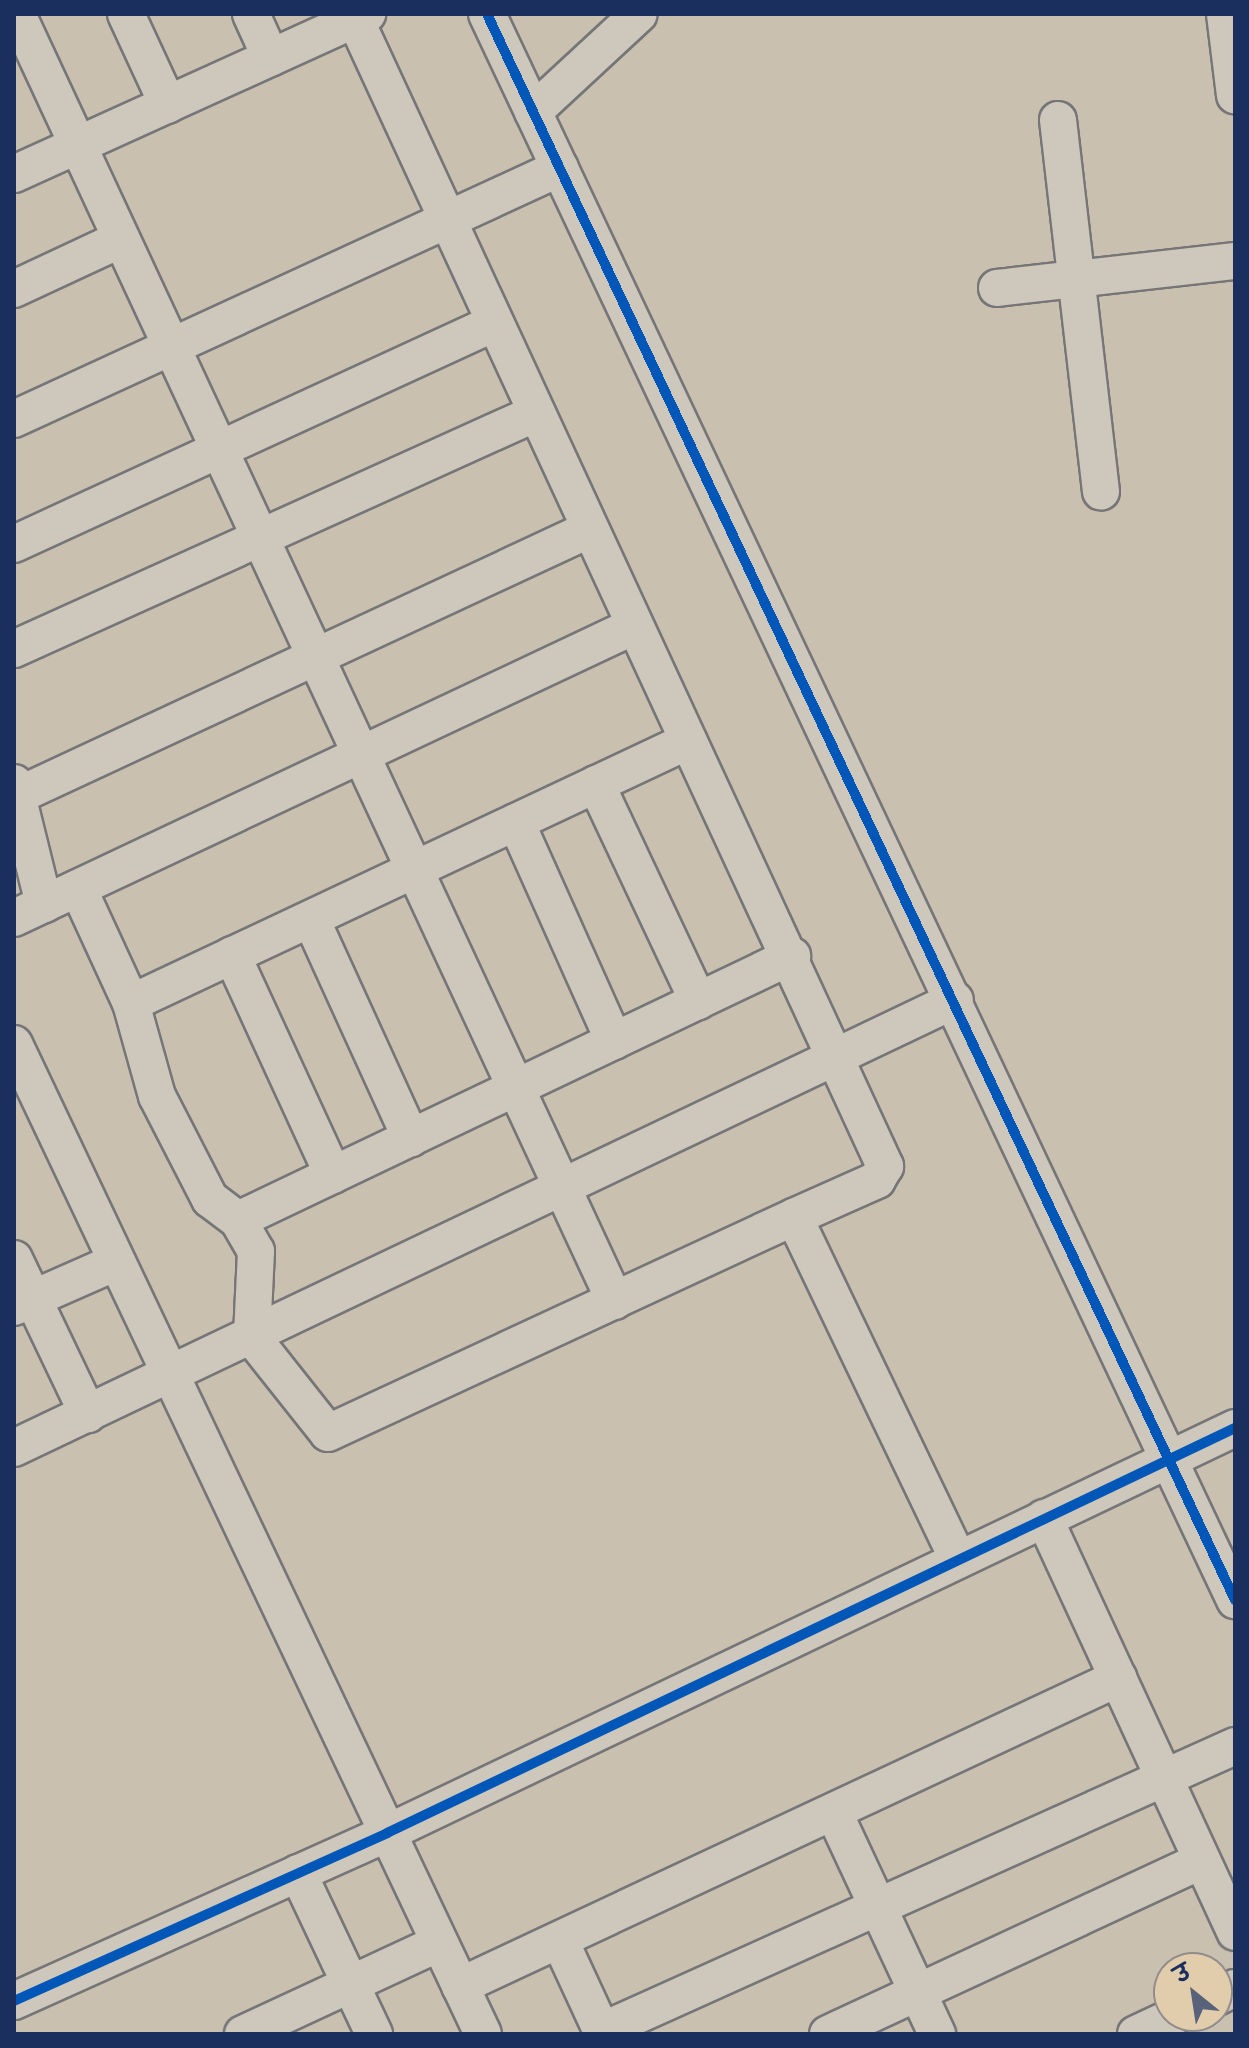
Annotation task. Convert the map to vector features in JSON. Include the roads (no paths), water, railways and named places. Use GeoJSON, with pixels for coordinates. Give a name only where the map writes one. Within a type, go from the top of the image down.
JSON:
{"type":"FeatureCollection","features":[{"type":"Feature","properties":{"kind":"street"},"geometry":{"type":"LineString","coordinates":[[17,14],[615,1301]]}},
{"type":"Feature","properties":{"kind":"street"},"geometry":{"type":"LineString","coordinates":[[126,14],[168,105]]}},
{"type":"Feature","properties":{"kind":"street"},"geometry":{"type":"LineString","coordinates":[[251,14],[271,58]]}},
{"type":"Feature","properties":{"kind":"street"},"geometry":{"type":"LineString","coordinates":[[487,14],[955,1000],[1235,1600]]}},
{"type":"Feature","properties":{"kind":"street"},"geometry":{"type":"LineString","coordinates":[[533,112],[639,14]]}},
{"type":"Feature","properties":{"kind":"street"},"geometry":{"type":"LineString","coordinates":[[1225,14],[1235,95]]}},
{"type":"Feature","properties":{"kind":"street"},"geometry":{"type":"LineString","coordinates":[[14,174],[361,17],[444,222],[839,1056],[885,1166],[877,1180],[328,1433],[252,1337],[256,1251],[238,1220],[210,1199],[157,1096],[131,1003],[78,888]]}},
{"type":"Feature","properties":{"kind":"street"},"geometry":{"type":"LineString","coordinates":[[1058,120],[1101,492]]}},
{"type":"Feature","properties":{"kind":"street"},"geometry":{"type":"LineString","coordinates":[[14,419],[560,168]]}},
{"type":"Feature","properties":{"kind":"street"},"geometry":{"type":"LineString","coordinates":[[14,289],[121,239]]}},
{"type":"Feature","properties":{"kind":"street"},"geometry":{"type":"LineString","coordinates":[[997,288],[1235,261]]}},
{"type":"Feature","properties":{"kind":"street"},"geometry":{"type":"LineString","coordinates":[[14,544],[492,324]]}},
{"type":"Feature","properties":{"kind":"street"},"geometry":{"type":"LineString","coordinates":[[14,649],[534,414]]}},
{"type":"Feature","properties":{"kind":"street"},"geometry":{"type":"LineString","coordinates":[[588,530],[316,657],[17,789],[29,911],[634,626]]}},
{"type":"Feature","properties":{"kind":"street"},"geometry":{"type":"LineString","coordinates":[[131,1003],[688,741]]}},
{"type":"Feature","properties":{"kind":"street"},"geometry":{"type":"LineString","coordinates":[[596,784],[698,1001]]}},
{"type":"Feature","properties":{"kind":"street"},"geometry":{"type":"LineString","coordinates":[[516,822],[614,1041]]}},
{"type":"Feature","properties":{"kind":"street"},"geometry":{"type":"LineString","coordinates":[[311,919],[411,1138]]}},
{"type":"Feature","properties":{"kind":"street"},"geometry":{"type":"LineString","coordinates":[[232,955],[333,1175]]}},
{"type":"Feature","properties":{"kind":"street"},"geometry":{"type":"LineString","coordinates":[[238,1220],[792,956]]}},
{"type":"Feature","properties":{"kind":"street"},"geometry":{"type":"LineString","coordinates":[[14,1448],[955,1000]]}},
{"type":"Feature","properties":{"kind":"street"},"geometry":{"type":"LineString","coordinates":[[14,1044],[483,2034]]}},
{"type":"Feature","properties":{"kind":"street"},"geometry":{"type":"LineString","coordinates":[[794,1217],[958,1560]]}},
{"type":"Feature","properties":{"kind":"street"},"geometry":{"type":"LineString","coordinates":[[14,1259],[23,1303],[88,1414]]}},
{"type":"Feature","properties":{"kind":"street"},"geometry":{"type":"LineString","coordinates":[[23,1303],[116,1262]]}},
{"type":"Feature","properties":{"kind":"street"},"geometry":{"type":"LineString","coordinates":[[14,2001],[387,1833],[1235,1428]]}},
{"type":"Feature","properties":{"kind":"street"},"geometry":{"type":"LineString","coordinates":[[1044,1518],[1165,1773],[1235,1932]]}},
{"type":"Feature","properties":{"kind":"street"},"geometry":{"type":"LineString","coordinates":[[460,1986],[561,1943],[1118,1678]]}},
{"type":"Feature","properties":{"kind":"street"},"geometry":{"type":"LineString","coordinates":[[561,1943],[603,2032],[1165,1773],[1235,1746]]}},
{"type":"Feature","properties":{"kind":"street"},"geometry":{"type":"LineString","coordinates":[[834,1813],[937,2034]]}},
{"type":"Feature","properties":{"kind":"street"},"geometry":{"type":"LineString","coordinates":[[828,2034],[1202,1860]]}},
{"type":"Feature","properties":{"kind":"street"},"geometry":{"type":"LineString","coordinates":[[298,1873],[374,2034]]}},
{"type":"Feature","properties":{"kind":"street"},"geometry":{"type":"LineString","coordinates":[[243,2034],[439,1943]]}}]}
